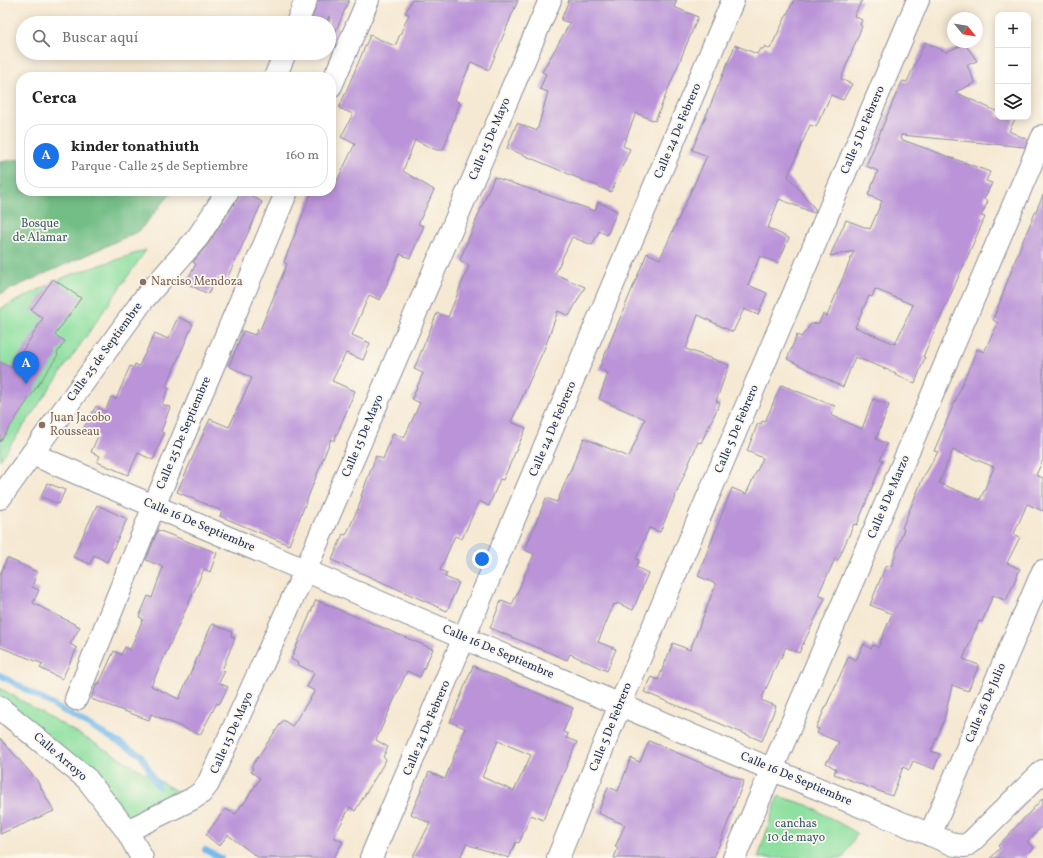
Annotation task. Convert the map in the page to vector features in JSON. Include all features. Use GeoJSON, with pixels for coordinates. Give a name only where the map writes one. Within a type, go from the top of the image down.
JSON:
{"type":"FeatureCollection","features":[{"type":"Feature","properties":{"kind":"street"},"geometry":{"type":"LineString","coordinates":[[300,16],[306,0]]}},
{"type":"Feature","properties":{"kind":"street"},"geometry":{"type":"LineString","coordinates":[[336,74],[368,0]]}},
{"type":"Feature","properties":{"kind":"street","name":"Calle 15 De Mayo"},"geometry":{"type":"LineString","coordinates":[[127,831],[192,799],[201,793],[208,784],[305,571],[550,0]]}},
{"type":"Feature","properties":{"kind":"street","name":"Calle 24 De Febrero"},"geometry":{"type":"LineString","coordinates":[[371,858],[733,0]]}},
{"type":"Feature","properties":{"kind":"street","name":"Calle 5 De Febrero"},"geometry":{"type":"LineString","coordinates":[[558,858],[620,705],[918,0]]}},
{"type":"Feature","properties":{"kind":"street"},"geometry":{"type":"LineString","coordinates":[[277,72],[282,60]]}},
{"type":"Feature","properties":{"kind":"street","name":"Calle 8 De Marzo"},"geometry":{"type":"LineString","coordinates":[[734,858],[773,770],[1043,136]]}},
{"type":"Feature","properties":{"kind":"street","name":"Calle 25 de Septiembre"},"geometry":{"type":"LineString","coordinates":[[0,498],[143,300],[198,237],[225,196]]}},
{"type":"Feature","properties":{"kind":"street","name":"Calle 25 De Septiembre"},"geometry":{"type":"LineString","coordinates":[[76,699],[154,506],[285,196]]}},
{"type":"Feature","properties":{"kind":"street","name":"Calle 16 De Septiembre"},"geometry":{"type":"LineString","coordinates":[[32,454],[305,571],[465,637],[773,770],[955,845],[965,846],[972,841],[1043,770]]}},
{"type":"Feature","properties":{"kind":"street","name":"Calle 26 De Julio"},"geometry":{"type":"LineString","coordinates":[[930,835],[1043,571]]}},
{"type":"Feature","properties":{"kind":"street","name":"Calle Arroyo"},"geometry":{"type":"LineString","coordinates":[[0,708],[87,779],[127,831],[142,858]]}},
{"type":"Feature","properties":{"kind":"green space","name":"Bosque de Alamar"},"geometry":{"type":"Polygon","coordinates":[[[16,160],[16,196],[169,196],[139,231],[0,294],[0,162],[16,160]]]}},
{"type":"Feature","properties":{"kind":"green space"},"geometry":{"type":"Polygon","coordinates":[[[146,250],[0,460],[0,309],[67,276],[146,250]]]}},
{"type":"Feature","properties":{"kind":"green space"},"geometry":{"type":"Polygon","coordinates":[[[0,688],[195,802],[133,832],[0,703],[0,688]]]}},
{"type":"Feature","properties":{"kind":"green space","name":"canchas 10 de mayo"},"geometry":{"type":"Polygon","coordinates":[[[778,796],[807,805],[857,833],[843,858],[758,858],[778,796]]]}},
{"type":"Feature","properties":{"kind":"building"},"geometry":{"type":"Polygon","coordinates":[[[318,0],[349,0],[336,31],[336,16],[312,16],[318,0]]]}},
{"type":"Feature","properties":{"kind":"building"},"geometry":{"type":"Polygon","coordinates":[[[412,0],[518,0],[489,70],[471,62],[455,100],[460,103],[443,150],[436,150],[415,140],[403,171],[434,190],[418,224],[424,226],[410,258],[400,254],[380,300],[369,295],[352,335],[370,343],[363,360],[346,353],[332,381],[355,391],[334,441],[331,439],[289,545],[220,516],[222,511],[177,492],[210,419],[229,427],[252,378],[229,366],[243,331],[255,335],[258,329],[260,330],[287,264],[284,262],[310,196],[336,196],[336,183],[355,144],[341,137],[353,114],[339,108],[370,35],[395,46],[409,14],[405,13],[412,0]]]}},
{"type":"Feature","properties":{"kind":"building"},"geometry":{"type":"Polygon","coordinates":[[[569,0],[677,0],[674,7],[698,17],[655,121],[636,113],[623,146],[630,149],[611,192],[507,148],[517,123],[537,131],[548,92],[540,89],[546,74],[542,72],[570,23],[561,20],[569,0]]]}},
{"type":"Feature","properties":{"kind":"building"},"geometry":{"type":"Polygon","coordinates":[[[794,0],[862,0],[854,16],[862,20],[860,25],[862,26],[841,79],[852,84],[843,100],[831,95],[816,127],[810,125],[788,176],[816,210],[814,213],[779,199],[768,228],[789,238],[778,263],[760,256],[748,285],[767,293],[758,315],[744,309],[733,332],[698,315],[686,349],[729,365],[716,401],[720,403],[701,443],[698,442],[660,532],[649,528],[636,559],[639,560],[636,567],[648,573],[633,610],[617,603],[616,605],[614,604],[598,642],[616,649],[607,671],[570,654],[567,660],[490,628],[501,601],[512,605],[534,554],[525,550],[546,498],[557,502],[584,438],[629,457],[645,419],[599,399],[608,373],[599,369],[647,253],[660,259],[707,156],[692,150],[735,45],[757,54],[760,49],[763,49],[765,46],[770,49],[794,0]]]}},
{"type":"Feature","properties":{"kind":"building"},"geometry":{"type":"Polygon","coordinates":[[[925,42],[946,52],[956,48],[968,48],[977,61],[967,65],[975,83],[955,92],[995,111],[995,120],[1014,120],[1009,131],[1028,140],[1025,147],[901,135],[900,139],[990,172],[986,181],[992,183],[984,199],[988,201],[981,216],[985,217],[923,357],[925,357],[915,383],[895,375],[896,373],[855,357],[843,387],[787,359],[797,335],[801,337],[811,324],[819,323],[823,314],[827,316],[854,251],[830,256],[846,220],[870,229],[882,201],[868,195],[878,171],[866,166],[903,81],[907,82],[925,42]],[[875,289],[872,297],[869,296],[855,327],[895,344],[913,305],[875,289]]]}},
{"type":"Feature","properties":{"kind":"building"},"geometry":{"type":"Polygon","coordinates":[[[494,177],[595,211],[598,202],[617,211],[607,235],[599,231],[592,245],[572,237],[555,274],[585,287],[569,316],[558,311],[545,347],[511,422],[526,428],[503,480],[500,479],[489,506],[479,501],[462,539],[455,536],[440,570],[447,573],[445,577],[459,583],[447,611],[332,560],[343,534],[346,535],[359,506],[361,496],[376,456],[383,459],[393,433],[404,438],[420,403],[412,399],[423,373],[414,369],[437,313],[448,317],[469,266],[460,260],[494,177]]]}},
{"type":"Feature","properties":{"kind":"building"},"geometry":{"type":"Polygon","coordinates":[[[1043,195],[1043,460],[1036,475],[1043,478],[1043,511],[1027,504],[1014,534],[1020,537],[1007,563],[1020,569],[1006,601],[993,595],[982,622],[979,621],[963,659],[979,665],[968,691],[952,685],[944,720],[931,751],[940,754],[934,769],[913,761],[909,770],[903,767],[892,796],[834,774],[836,769],[826,763],[839,742],[817,733],[819,729],[816,728],[849,656],[856,660],[864,644],[871,649],[873,645],[878,648],[892,614],[870,605],[886,565],[891,567],[904,529],[902,528],[923,478],[938,452],[934,451],[977,349],[984,352],[998,323],[993,320],[1021,245],[1043,195]],[[953,450],[939,483],[980,500],[994,467],[953,450]]]}},
{"type":"Feature","properties":{"kind":"building"},"geometry":{"type":"Polygon","coordinates":[[[239,196],[252,196],[262,202],[226,281],[218,277],[208,294],[186,283],[196,264],[193,262],[208,244],[239,196]]]}},
{"type":"Feature","properties":{"kind":"building"},"geometry":{"type":"Polygon","coordinates":[[[53,279],[81,298],[55,335],[65,341],[57,353],[58,355],[0,442],[0,362],[11,368],[29,341],[43,318],[31,310],[53,279]]]}},
{"type":"Feature","properties":{"kind":"building"},"geometry":{"type":"Polygon","coordinates":[[[178,317],[193,324],[166,387],[169,388],[162,404],[170,407],[161,432],[164,433],[153,460],[138,453],[128,475],[97,462],[100,456],[91,452],[98,436],[83,429],[96,406],[105,412],[111,397],[116,399],[130,366],[134,368],[135,364],[139,366],[155,333],[168,339],[178,317]]]}},
{"type":"Feature","properties":{"kind":"building"},"geometry":{"type":"Polygon","coordinates":[[[781,385],[835,406],[831,415],[862,429],[873,399],[889,405],[876,439],[887,444],[880,459],[883,460],[857,525],[854,524],[838,560],[835,559],[818,595],[825,598],[799,653],[786,647],[761,700],[776,706],[762,741],[644,692],[652,677],[658,680],[673,643],[690,650],[716,584],[698,576],[732,488],[746,494],[763,458],[747,451],[758,423],[761,424],[762,421],[765,422],[781,385]]]}},
{"type":"Feature","properties":{"kind":"building"},"geometry":{"type":"Polygon","coordinates":[[[47,483],[65,490],[59,504],[41,497],[47,483]]]}},
{"type":"Feature","properties":{"kind":"building"},"geometry":{"type":"Polygon","coordinates":[[[97,505],[127,519],[107,562],[94,555],[90,564],[73,557],[97,505]]]}},
{"type":"Feature","properties":{"kind":"building"},"geometry":{"type":"Polygon","coordinates":[[[158,530],[217,553],[210,572],[204,569],[151,686],[179,699],[212,624],[232,632],[231,636],[235,638],[222,670],[225,671],[219,683],[228,687],[219,704],[217,703],[200,735],[151,714],[149,720],[91,699],[97,683],[99,684],[114,651],[121,655],[125,647],[130,650],[143,619],[139,617],[148,596],[152,598],[163,567],[146,560],[158,530]]]}},
{"type":"Feature","properties":{"kind":"building"},"geometry":{"type":"Polygon","coordinates":[[[7,558],[37,572],[32,587],[39,590],[33,603],[80,627],[70,644],[77,648],[62,679],[40,668],[43,664],[0,647],[0,575],[7,558]]]}},
{"type":"Feature","properties":{"kind":"building"},"geometry":{"type":"Polygon","coordinates":[[[316,600],[433,649],[420,677],[407,671],[376,740],[388,747],[383,757],[386,760],[355,811],[350,807],[334,837],[343,842],[333,858],[259,858],[228,835],[219,846],[206,835],[225,809],[236,814],[242,804],[243,805],[260,778],[251,772],[253,768],[251,767],[283,720],[292,726],[315,691],[307,687],[314,673],[291,659],[316,600]]]}},
{"type":"Feature","properties":{"kind":"building"},"geometry":{"type":"Polygon","coordinates":[[[473,666],[573,708],[563,732],[568,734],[566,738],[577,742],[543,820],[531,815],[519,843],[516,842],[509,858],[466,844],[460,858],[412,858],[430,823],[411,814],[429,772],[445,779],[465,728],[450,722],[473,666]],[[498,741],[482,777],[514,791],[531,755],[498,741]]]}},
{"type":"Feature","properties":{"kind":"building"},"geometry":{"type":"Polygon","coordinates":[[[0,738],[36,779],[54,811],[0,834],[0,738]]]}},
{"type":"Feature","properties":{"kind":"building"},"geometry":{"type":"Polygon","coordinates":[[[649,741],[744,781],[714,858],[614,858],[618,848],[615,847],[625,825],[598,813],[608,787],[618,791],[631,758],[640,762],[649,741]]]}},
{"type":"Feature","properties":{"kind":"building"},"geometry":{"type":"Polygon","coordinates":[[[1043,798],[1043,825],[1027,842],[1034,848],[1024,858],[991,858],[1000,848],[998,846],[1043,798]]]}},
{"type":"Feature","properties":{"kind":"waterway"},"geometry":{"type":"LineString","coordinates":[[0,675],[141,755],[158,787]]}},
{"type":"Feature","properties":{"kind":"waterway"},"geometry":{"type":"LineString","coordinates":[[205,850],[221,858]]}},
{"type":"Feature","properties":{"kind":"place","name":"Narciso Mendoza"},"geometry":{"type":"Point","coordinates":[143,282]}},
{"type":"Feature","properties":{"kind":"place","name":"kinder tonathiuth"},"geometry":{"type":"Point","coordinates":[26,384]}},
{"type":"Feature","properties":{"kind":"place","name":"Juan Jacobo Rousseau"},"geometry":{"type":"Point","coordinates":[42,425]}}]}
